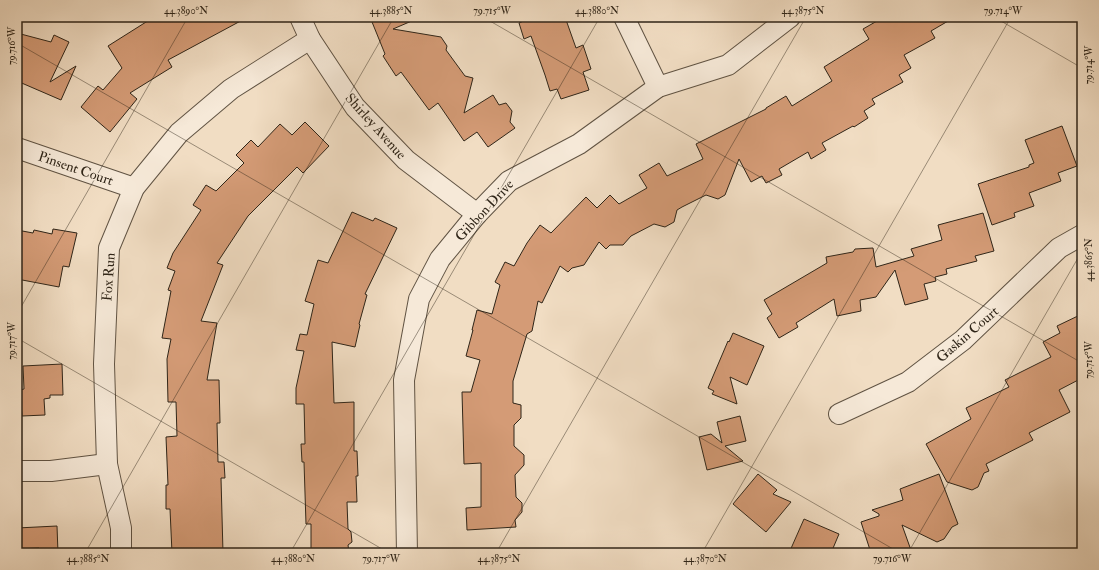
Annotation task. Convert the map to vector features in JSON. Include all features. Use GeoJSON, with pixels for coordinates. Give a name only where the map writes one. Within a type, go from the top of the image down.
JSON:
{"type":"FeatureCollection","features":[{"type":"Feature","properties":{"kind":"street","name":"Shirley Avenue"},"geometry":{"type":"LineString","coordinates":[[300,17],[310,39],[354,107],[406,160],[477,214]]}},
{"type":"Feature","properties":{"kind":"street"},"geometry":{"type":"LineString","coordinates":[[624,17],[658,87]]}},
{"type":"Feature","properties":{"kind":"street","name":"Gibbon Drive"},"geometry":{"type":"LineString","coordinates":[[407,553],[404,380],[419,299],[440,259],[477,214],[509,180],[579,144],[658,87],[728,65],[790,17]]}},
{"type":"Feature","properties":{"kind":"street","name":"Fox Run"},"geometry":{"type":"LineString","coordinates":[[120,553],[121,528],[107,464],[104,364],[109,248],[134,188],[178,133],[231,89],[310,39]]}},
{"type":"Feature","properties":{"kind":"street","name":"Pinsent Court"},"geometry":{"type":"LineString","coordinates":[[17,148],[134,188]]}},
{"type":"Feature","properties":{"kind":"street","name":"Gaskin Court"},"geometry":{"type":"LineString","coordinates":[[839,414],[908,382],[963,340],[1059,248],[1082,235]]}},
{"type":"Feature","properties":{"kind":"street"},"geometry":{"type":"LineString","coordinates":[[17,472],[51,471],[107,464]]}},
{"type":"Feature","properties":{"kind":"building"},"geometry":{"type":"Polygon","coordinates":[[[154,17],[248,17],[168,60],[172,67],[130,93],[137,99],[110,132],[81,107],[98,86],[103,90],[122,68],[108,46],[154,17]]]}},
{"type":"Feature","properties":{"kind":"building"},"geometry":{"type":"Polygon","coordinates":[[[370,17],[421,17],[393,29],[441,37],[447,46],[446,50],[465,76],[473,78],[464,113],[493,95],[499,105],[506,103],[512,111],[510,122],[515,128],[488,147],[477,132],[464,141],[438,103],[429,110],[401,72],[396,76],[383,56],[385,54],[370,17]]]}},
{"type":"Feature","properties":{"kind":"building"},"geometry":{"type":"Polygon","coordinates":[[[525,17],[565,17],[576,48],[583,45],[591,69],[583,72],[589,90],[561,99],[557,89],[550,91],[531,36],[524,39],[519,23],[526,20],[525,17]]]}},
{"type":"Feature","properties":{"kind":"building"},"geometry":{"type":"Polygon","coordinates":[[[884,17],[955,17],[931,31],[935,38],[904,55],[911,68],[899,75],[903,82],[872,99],[875,104],[864,111],[868,118],[854,127],[853,126],[822,143],[826,150],[811,159],[808,152],[779,169],[782,175],[766,183],[762,176],[751,182],[739,159],[725,195],[718,199],[706,195],[677,210],[674,222],[665,227],[654,224],[631,236],[623,245],[610,245],[606,249],[599,242],[584,265],[572,268],[568,272],[560,266],[542,303],[538,301],[532,331],[527,334],[513,381],[513,403],[521,405],[521,418],[514,425],[514,446],[524,455],[524,465],[515,475],[516,497],[522,503],[522,512],[515,520],[516,527],[467,530],[466,508],[481,507],[481,463],[464,464],[462,392],[471,392],[480,360],[466,356],[477,310],[492,314],[500,285],[495,282],[505,262],[514,266],[527,243],[540,225],[551,233],[586,197],[597,208],[610,195],[619,204],[647,188],[639,175],[659,163],[667,176],[703,159],[696,144],[766,109],[786,96],[792,106],[832,81],[824,67],[869,39],[863,29],[884,17]]]}},
{"type":"Feature","properties":{"kind":"building"},"geometry":{"type":"Polygon","coordinates":[[[17,33],[51,42],[54,35],[69,42],[50,82],[76,66],[61,100],[17,81],[17,33]]]}},
{"type":"Feature","properties":{"kind":"building"},"geometry":{"type":"Polygon","coordinates":[[[305,122],[329,146],[303,173],[297,167],[248,216],[217,263],[223,265],[201,321],[217,323],[207,380],[219,380],[220,423],[217,423],[218,462],[224,462],[225,478],[221,478],[223,553],[172,553],[170,509],[166,509],[166,485],[168,485],[166,437],[177,436],[176,402],[168,402],[167,359],[171,339],[162,338],[171,291],[168,290],[175,271],[167,268],[173,253],[201,210],[193,205],[206,185],[216,191],[244,163],[236,155],[251,140],[258,147],[280,124],[292,135],[305,122]]]}},
{"type":"Feature","properties":{"kind":"building"},"geometry":{"type":"Polygon","coordinates":[[[1062,126],[1077,166],[1058,173],[1061,181],[1029,193],[1034,206],[1014,213],[1015,217],[992,225],[978,184],[1029,167],[1029,165],[1034,163],[1025,140],[1062,126]]]}},
{"type":"Feature","properties":{"kind":"building"},"geometry":{"type":"Polygon","coordinates":[[[352,212],[373,221],[375,218],[397,228],[365,294],[367,295],[359,324],[355,347],[332,342],[334,403],[354,402],[354,451],[357,451],[358,476],[356,476],[357,502],[347,502],[348,529],[351,532],[352,542],[348,545],[349,553],[311,553],[311,524],[306,524],[304,462],[302,462],[301,444],[305,444],[304,404],[296,404],[296,388],[304,351],[296,350],[300,334],[307,335],[314,304],[305,301],[318,260],[328,263],[352,212]]]}},
{"type":"Feature","properties":{"kind":"building"},"geometry":{"type":"Polygon","coordinates":[[[983,213],[994,251],[975,256],[977,261],[946,269],[947,274],[935,277],[936,281],[924,284],[928,299],[905,305],[895,270],[876,297],[860,300],[861,311],[837,316],[834,299],[796,323],[798,327],[779,338],[767,318],[772,314],[764,300],[827,263],[826,257],[853,252],[855,249],[873,248],[876,267],[914,256],[911,249],[942,240],[938,225],[983,213]]]}},
{"type":"Feature","properties":{"kind":"building"},"geometry":{"type":"Polygon","coordinates":[[[53,229],[77,233],[69,267],[63,266],[59,287],[17,279],[17,230],[33,233],[34,230],[52,234],[53,229]]]}},
{"type":"Feature","properties":{"kind":"building"},"geometry":{"type":"Polygon","coordinates":[[[1082,314],[1082,378],[1059,390],[1070,412],[1029,433],[1033,440],[986,464],[989,471],[984,473],[978,487],[972,490],[947,482],[926,444],[971,419],[966,408],[1009,387],[1005,380],[1051,357],[1043,342],[1060,333],[1057,326],[1082,314]]]}},
{"type":"Feature","properties":{"kind":"building"},"geometry":{"type":"Polygon","coordinates":[[[733,333],[764,346],[747,385],[730,377],[737,404],[712,394],[714,391],[708,388],[728,341],[729,342],[733,333]]]}},
{"type":"Feature","properties":{"kind":"building"},"geometry":{"type":"Polygon","coordinates":[[[62,364],[63,395],[50,395],[50,398],[44,399],[45,415],[22,416],[20,390],[24,389],[23,366],[62,364]]]}},
{"type":"Feature","properties":{"kind":"building"},"geometry":{"type":"Polygon","coordinates":[[[740,416],[746,441],[725,446],[743,461],[707,470],[699,437],[711,434],[722,443],[717,422],[740,416]]]}},
{"type":"Feature","properties":{"kind":"building"},"geometry":{"type":"Polygon","coordinates":[[[758,474],[777,490],[773,494],[791,502],[766,532],[733,504],[758,474]]]}},
{"type":"Feature","properties":{"kind":"building"},"geometry":{"type":"Polygon","coordinates":[[[939,474],[958,524],[952,527],[944,539],[937,542],[902,525],[912,553],[871,553],[861,522],[879,516],[879,514],[872,510],[903,500],[900,489],[939,474]]]}},
{"type":"Feature","properties":{"kind":"building"},"geometry":{"type":"Polygon","coordinates":[[[804,519],[839,534],[831,553],[789,553],[804,519]]]}},
{"type":"Feature","properties":{"kind":"building"},"geometry":{"type":"Polygon","coordinates":[[[57,526],[58,553],[39,553],[39,548],[17,549],[17,528],[57,526]]]}}]}
